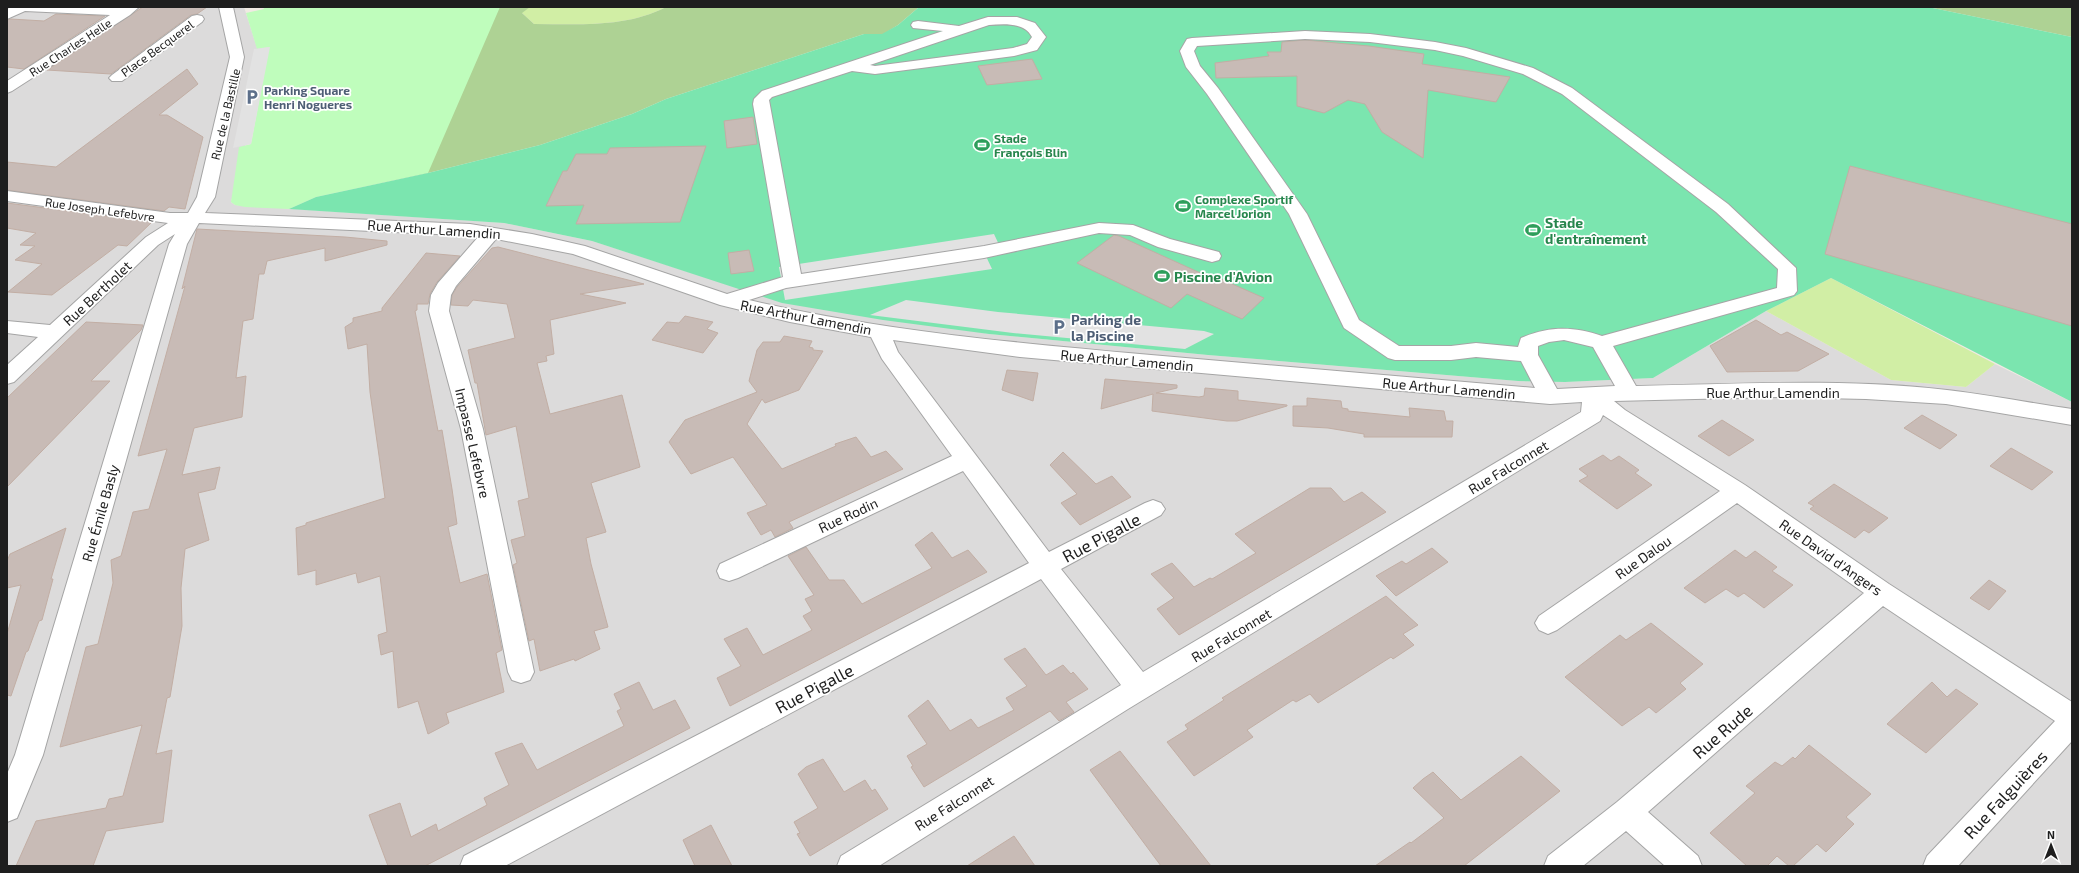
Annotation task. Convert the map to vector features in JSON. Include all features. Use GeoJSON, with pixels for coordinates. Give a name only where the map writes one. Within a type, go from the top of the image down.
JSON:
{"type":"FeatureCollection","features":[{"type":"Feature","properties":{"kind":"street"},"geometry":{"type":"LineString","coordinates":[[7,15],[21,7]]}},
{"type":"Feature","properties":{"kind":"street"},"geometry":{"type":"LineString","coordinates":[[27,7],[129,9]]}},
{"type":"Feature","properties":{"kind":"street","name":"Rue de la Bastille"},"geometry":{"type":"LineString","coordinates":[[194,218],[206,197],[237,57],[226,7]]}},
{"type":"Feature","properties":{"kind":"street","name":"Rue Charles Helle"},"geometry":{"type":"LineString","coordinates":[[7,88],[129,9]]}},
{"type":"Feature","properties":{"kind":"street"},"geometry":{"type":"LineString","coordinates":[[1011,21],[1024,12]]}},
{"type":"Feature","properties":{"kind":"street","name":"Place Becquerel"},"geometry":{"type":"LineString","coordinates":[[117,78],[197,19]]}},
{"type":"Feature","properties":{"kind":"street"},"geometry":{"type":"LineString","coordinates":[[793,281],[761,104],[762,99],[767,94],[851,66],[962,29],[988,21],[1011,21],[1026,24],[1037,32],[1039,37],[1032,47],[1014,52],[875,70],[851,66]]}},
{"type":"Feature","properties":{"kind":"street"},"geometry":{"type":"LineString","coordinates":[[918,25],[962,29]]}},
{"type":"Feature","properties":{"kind":"street"},"geometry":{"type":"LineString","coordinates":[[1528,355],[1476,350],[1451,353],[1395,353],[1351,324],[1298,214],[1213,91],[1193,67],[1187,51],[1192,42],[1305,35],[1370,38],[1416,43],[1466,52],[1528,71],[1567,91],[1722,208],[1787,268],[1787,291],[1601,343],[1582,336],[1560,334],[1542,336],[1528,343],[1528,355],[1550,397]]}},
{"type":"Feature","properties":{"kind":"street","name":"Rue Joseph Lefebvre"},"geometry":{"type":"LineString","coordinates":[[7,196],[148,217],[194,218]]}},
{"type":"Feature","properties":{"kind":"street","name":"Rue Arthur Lamendin"},"geometry":{"type":"LineString","coordinates":[[194,218],[470,229],[492,232],[532,239],[579,250],[727,301],[790,316],[879,332],[1020,350],[1550,397],[1593,394],[1777,390],[1866,392],[1946,397],[2072,416]]}},
{"type":"Feature","properties":{"kind":"street","name":"Rue Bertholet"},"geometry":{"type":"LineString","coordinates":[[7,377],[152,241],[170,229],[194,218]]}},
{"type":"Feature","properties":{"kind":"street","name":"Rue Émile Basly"},"geometry":{"type":"LineString","coordinates":[[7,808],[29,755],[178,244],[194,218]]}},
{"type":"Feature","properties":{"kind":"street"},"geometry":{"type":"LineString","coordinates":[[727,301],[793,281],[984,252],[1099,228],[1133,230],[1164,243],[1212,256]]}},
{"type":"Feature","properties":{"kind":"street","name":"Impasse Lefebvre"},"geometry":{"type":"LineString","coordinates":[[492,232],[448,283],[441,295],[439,311],[472,429],[521,672]]}},
{"type":"Feature","properties":{"kind":"street"},"geometry":{"type":"LineString","coordinates":[[7,327],[56,332]]}},
{"type":"Feature","properties":{"kind":"street"},"geometry":{"type":"LineString","coordinates":[[879,332],[889,354],[1046,567],[1140,688]]}},
{"type":"Feature","properties":{"kind":"street"},"geometry":{"type":"LineString","coordinates":[[1601,343],[1629,393]]}},
{"type":"Feature","properties":{"kind":"street","name":"Rue David d'Angers"},"geometry":{"type":"LineString","coordinates":[[1593,394],[1616,414],[1737,491],[1880,591],[2072,717]]}},
{"type":"Feature","properties":{"kind":"street","name":"Rue Falconnet"},"geometry":{"type":"LineString","coordinates":[[852,866],[1140,688],[1592,416],[1593,394]]}},
{"type":"Feature","properties":{"kind":"street","name":"Rue Rodin"},"geometry":{"type":"LineString","coordinates":[[729,570],[967,459]]}},
{"type":"Feature","properties":{"kind":"street","name":"Rue Dalou"},"geometry":{"type":"LineString","coordinates":[[1548,623],[1737,491]]}},
{"type":"Feature","properties":{"kind":"street","name":"Rue Pigalle"},"geometry":{"type":"LineString","coordinates":[[474,866],[1046,567],[1153,509]]}},
{"type":"Feature","properties":{"kind":"street","name":"Rue Rude"},"geometry":{"type":"LineString","coordinates":[[1559,866],[1627,812],[1871,602],[1880,591]]}},
{"type":"Feature","properties":{"kind":"street","name":"Rue Falguières"},"geometry":{"type":"LineString","coordinates":[[1938,866],[2072,722]]}},
{"type":"Feature","properties":{"kind":"street"},"geometry":{"type":"LineString","coordinates":[[1627,812],[1687,866]]}},
{"type":"Feature","properties":{"kind":"shaded area"},"geometry":{"type":"Polygon","coordinates":[[[7,7],[244,7],[257,48],[270,47],[231,202],[235,205],[504,223],[592,241],[707,278],[989,334],[1208,355],[1518,381],[1565,382],[1653,378],[1766,311],[1891,380],[1966,387],[1995,364],[2072,402],[2072,866],[7,866],[7,7]]]}},
{"type":"Feature","properties":{"kind":"shaded area","name":"Parking Square Henri Nogueres"},"geometry":{"type":"Polygon","coordinates":[[[270,47],[251,144],[233,148],[254,49],[270,47]]]}},
{"type":"Feature","properties":{"kind":"shaded area"},"geometry":{"type":"Polygon","coordinates":[[[994,234],[1001,249],[984,252],[992,269],[785,300],[779,267],[994,234]]]}},
{"type":"Feature","properties":{"kind":"shaded area","name":"Parking de la Piscine"},"geometry":{"type":"Polygon","coordinates":[[[906,300],[998,312],[1204,331],[1214,334],[1185,349],[1013,333],[870,315],[906,300]]]}},
{"type":"Feature","properties":{"kind":"green space"},"geometry":{"type":"Polygon","coordinates":[[[263,7],[500,7],[428,173],[316,197],[289,209],[245,207],[235,205],[231,202],[239,147],[251,144],[269,47],[257,49],[246,13],[264,9],[263,7]]]}},
{"type":"Feature","properties":{"kind":"green space"},"geometry":{"type":"Polygon","coordinates":[[[373,7],[530,7],[522,13],[534,24],[585,24],[618,22],[635,19],[666,7],[919,7],[898,25],[882,35],[864,34],[666,99],[632,114],[540,145],[428,173],[340,191],[373,7]]]}},
{"type":"Feature","properties":{"kind":"green space"},"geometry":{"type":"Polygon","coordinates":[[[530,7],[666,7],[635,19],[618,22],[585,24],[534,24],[521,12],[530,7]]]}},
{"type":"Feature","properties":{"kind":"green space","name":"Complexe Sportif Marcel Jorion"},"geometry":{"type":"Polygon","coordinates":[[[919,7],[1928,7],[2072,37],[2072,402],[1831,278],[1766,311],[1653,378],[1565,382],[1518,381],[1208,355],[989,334],[883,320],[782,303],[592,241],[504,223],[289,209],[316,197],[428,173],[540,145],[632,114],[666,99],[864,34],[882,34],[898,25],[919,7]]]}},
{"type":"Feature","properties":{"kind":"green space"},"geometry":{"type":"Polygon","coordinates":[[[1928,7],[2072,7],[2072,37],[1928,7]]]}},
{"type":"Feature","properties":{"kind":"green space"},"geometry":{"type":"Polygon","coordinates":[[[1831,278],[1995,364],[1966,387],[1891,380],[1766,311],[1831,278]]]}},
{"type":"Feature","properties":{"kind":"building"},"geometry":{"type":"Polygon","coordinates":[[[143,7],[207,7],[197,14],[191,15],[111,74],[47,70],[143,7]]]}},
{"type":"Feature","properties":{"kind":"building"},"geometry":{"type":"Polygon","coordinates":[[[56,14],[105,16],[24,69],[7,67],[7,20],[44,21],[56,14]]]}},
{"type":"Feature","properties":{"kind":"building"},"geometry":{"type":"Polygon","coordinates":[[[1305,40],[1369,46],[1424,54],[1422,64],[1510,77],[1496,102],[1428,90],[1423,158],[1382,132],[1365,104],[1348,100],[1324,113],[1297,106],[1297,76],[1216,78],[1215,63],[1269,56],[1267,52],[1281,52],[1282,42],[1305,40]]]}},
{"type":"Feature","properties":{"kind":"building"},"geometry":{"type":"Polygon","coordinates":[[[1032,59],[1042,79],[987,85],[978,66],[1032,59]]]}},
{"type":"Feature","properties":{"kind":"building"},"geometry":{"type":"Polygon","coordinates":[[[187,69],[198,84],[159,115],[167,115],[203,137],[185,209],[169,207],[164,211],[7,190],[7,162],[56,167],[187,69]]]}},
{"type":"Feature","properties":{"kind":"building"},"geometry":{"type":"Polygon","coordinates":[[[753,117],[757,144],[727,148],[724,121],[753,117]]]}},
{"type":"Feature","properties":{"kind":"building"},"geometry":{"type":"Polygon","coordinates":[[[706,146],[680,222],[576,224],[584,205],[546,206],[563,171],[567,171],[576,154],[607,154],[610,148],[706,146]]]}},
{"type":"Feature","properties":{"kind":"building"},"geometry":{"type":"Polygon","coordinates":[[[1850,166],[2072,224],[2072,326],[1825,254],[1850,166]]]}},
{"type":"Feature","properties":{"kind":"building"},"geometry":{"type":"Polygon","coordinates":[[[7,203],[152,222],[127,246],[118,245],[52,295],[8,292],[42,264],[15,260],[35,246],[20,245],[36,233],[7,228],[7,203]]]}},
{"type":"Feature","properties":{"kind":"building"},"geometry":{"type":"Polygon","coordinates":[[[197,229],[345,237],[387,241],[387,245],[325,261],[325,248],[267,261],[264,274],[259,274],[253,319],[243,321],[236,378],[246,376],[242,417],[194,428],[182,475],[220,467],[215,489],[198,493],[209,540],[185,549],[181,588],[182,626],[170,697],[167,698],[156,754],[172,750],[163,822],[106,831],[93,866],[16,866],[36,821],[106,808],[109,799],[123,796],[142,725],[60,747],[86,647],[98,644],[113,583],[111,560],[121,556],[133,512],[149,509],[167,449],[138,456],[185,286],[182,289],[197,229]]]}},
{"type":"Feature","properties":{"kind":"building"},"geometry":{"type":"Polygon","coordinates":[[[1114,235],[1218,281],[1221,279],[1264,298],[1242,319],[1187,294],[1171,308],[1077,263],[1114,235]]]}},
{"type":"Feature","properties":{"kind":"building"},"geometry":{"type":"Polygon","coordinates":[[[498,247],[644,284],[580,294],[626,303],[550,320],[554,354],[546,356],[547,361],[537,363],[550,414],[622,395],[640,467],[591,483],[606,532],[586,538],[591,564],[608,627],[594,631],[600,649],[575,661],[574,659],[540,671],[534,639],[529,641],[513,565],[517,563],[511,540],[525,536],[518,501],[529,498],[516,426],[486,435],[477,383],[475,383],[468,350],[515,338],[507,304],[473,300],[468,306],[451,305],[452,295],[457,287],[492,248],[498,247]]]}},
{"type":"Feature","properties":{"kind":"building"},"geometry":{"type":"Polygon","coordinates":[[[749,250],[754,271],[731,274],[728,253],[749,250]]]}},
{"type":"Feature","properties":{"kind":"building"},"geometry":{"type":"Polygon","coordinates":[[[426,253],[460,256],[437,282],[430,294],[428,304],[417,304],[417,310],[415,311],[438,431],[442,430],[452,489],[457,524],[448,527],[460,583],[487,574],[502,650],[496,653],[504,692],[446,713],[449,723],[428,734],[418,701],[398,708],[393,651],[381,655],[378,635],[387,632],[380,576],[358,583],[356,573],[316,585],[316,570],[298,575],[296,528],[306,525],[306,523],[385,498],[370,392],[367,344],[348,349],[345,327],[353,322],[353,318],[382,311],[382,308],[426,253]]]}},
{"type":"Feature","properties":{"kind":"building"},"geometry":{"type":"Polygon","coordinates":[[[685,316],[713,322],[707,329],[718,333],[703,353],[652,340],[667,322],[679,323],[685,316]]]}},
{"type":"Feature","properties":{"kind":"building"},"geometry":{"type":"Polygon","coordinates":[[[1756,320],[1781,335],[1787,332],[1829,354],[1798,371],[1727,372],[1710,346],[1756,320]]]}},
{"type":"Feature","properties":{"kind":"building"},"geometry":{"type":"Polygon","coordinates":[[[86,322],[143,325],[141,330],[91,381],[110,381],[7,487],[7,398],[86,322]]]}},
{"type":"Feature","properties":{"kind":"building"},"geometry":{"type":"Polygon","coordinates":[[[784,336],[812,341],[809,347],[813,348],[813,350],[823,351],[799,390],[765,403],[762,399],[747,424],[782,469],[836,446],[835,444],[856,437],[871,457],[886,451],[903,469],[789,522],[793,528],[775,537],[771,530],[761,535],[747,513],[767,505],[733,457],[691,474],[669,442],[685,420],[757,392],[749,381],[757,350],[763,342],[780,342],[784,336]]]}},
{"type":"Feature","properties":{"kind":"building"},"geometry":{"type":"Polygon","coordinates":[[[1007,370],[1038,373],[1033,401],[1002,390],[1007,370]]]}},
{"type":"Feature","properties":{"kind":"building"},"geometry":{"type":"Polygon","coordinates":[[[1105,379],[1177,385],[1177,388],[1156,393],[1199,397],[1204,396],[1205,388],[1238,391],[1238,400],[1287,406],[1237,421],[1152,411],[1153,394],[1101,409],[1105,379]]]}},
{"type":"Feature","properties":{"kind":"building"},"geometry":{"type":"Polygon","coordinates":[[[1307,398],[1341,401],[1342,408],[1348,409],[1348,411],[1410,417],[1409,408],[1444,411],[1446,421],[1453,421],[1452,437],[1364,437],[1364,434],[1328,428],[1293,426],[1293,406],[1307,406],[1307,398]]]}},
{"type":"Feature","properties":{"kind":"building"},"geometry":{"type":"Polygon","coordinates":[[[1922,415],[1957,435],[1940,449],[1904,428],[1922,415]]]}},
{"type":"Feature","properties":{"kind":"building"},"geometry":{"type":"Polygon","coordinates":[[[1722,420],[1754,440],[1729,456],[1698,436],[1722,420]]]}},
{"type":"Feature","properties":{"kind":"building"},"geometry":{"type":"Polygon","coordinates":[[[2011,448],[2053,472],[2032,490],[1990,466],[2011,448]]]}},
{"type":"Feature","properties":{"kind":"building"},"geometry":{"type":"Polygon","coordinates":[[[1063,452],[1096,484],[1112,476],[1131,497],[1080,525],[1061,503],[1077,494],[1050,465],[1063,452]]]}},
{"type":"Feature","properties":{"kind":"building"},"geometry":{"type":"Polygon","coordinates":[[[1603,455],[1611,461],[1619,456],[1639,470],[1635,473],[1652,485],[1617,509],[1579,481],[1588,476],[1579,469],[1603,455]]]}},
{"type":"Feature","properties":{"kind":"building"},"geometry":{"type":"Polygon","coordinates":[[[1834,484],[1888,518],[1869,533],[1864,530],[1855,538],[1810,509],[1814,506],[1808,503],[1834,484]]]}},
{"type":"Feature","properties":{"kind":"building"},"geometry":{"type":"Polygon","coordinates":[[[1310,488],[1331,488],[1344,502],[1362,492],[1386,512],[1179,635],[1157,609],[1174,598],[1151,574],[1172,563],[1194,587],[1210,578],[1212,579],[1256,553],[1235,534],[1310,488]]]}},
{"type":"Feature","properties":{"kind":"building"},"geometry":{"type":"Polygon","coordinates":[[[66,528],[51,579],[53,579],[42,620],[39,621],[28,651],[26,652],[11,696],[7,695],[7,634],[21,585],[7,588],[7,561],[10,554],[66,528]]]}},
{"type":"Feature","properties":{"kind":"building"},"geometry":{"type":"Polygon","coordinates":[[[932,532],[952,558],[968,550],[987,572],[730,706],[717,678],[741,666],[724,639],[747,628],[763,655],[812,630],[803,616],[812,611],[805,599],[814,595],[788,556],[806,547],[829,580],[844,580],[862,604],[932,568],[915,545],[932,532]]]}},
{"type":"Feature","properties":{"kind":"building"},"geometry":{"type":"Polygon","coordinates":[[[1432,548],[1448,562],[1396,596],[1376,576],[1402,561],[1406,564],[1432,548]]]}},
{"type":"Feature","properties":{"kind":"building"},"geometry":{"type":"Polygon","coordinates":[[[1735,550],[1746,558],[1755,551],[1777,567],[1772,571],[1793,585],[1764,608],[1744,593],[1738,597],[1726,589],[1705,603],[1684,588],[1735,550]]]}},
{"type":"Feature","properties":{"kind":"building"},"geometry":{"type":"Polygon","coordinates":[[[1989,580],[2006,591],[1989,610],[1970,598],[1989,580]]]}},
{"type":"Feature","properties":{"kind":"building"},"geometry":{"type":"Polygon","coordinates":[[[1386,596],[1418,625],[1403,634],[1414,645],[1393,659],[1391,657],[1318,703],[1310,694],[1296,702],[1293,700],[1247,730],[1253,737],[1194,776],[1167,742],[1188,729],[1185,725],[1224,700],[1222,698],[1386,596]]]}},
{"type":"Feature","properties":{"kind":"building"},"geometry":{"type":"Polygon","coordinates":[[[1651,623],[1703,664],[1680,683],[1686,689],[1656,713],[1649,707],[1622,726],[1565,677],[1620,635],[1626,640],[1651,623]]]}},
{"type":"Feature","properties":{"kind":"building"},"geometry":{"type":"Polygon","coordinates":[[[1025,648],[1046,675],[1063,665],[1071,674],[1073,672],[1088,689],[1066,702],[1074,712],[1059,721],[1050,711],[924,787],[911,767],[913,766],[907,756],[927,744],[908,716],[928,700],[950,731],[971,719],[978,728],[1014,710],[1006,698],[1027,686],[1004,659],[1025,648]]]}},
{"type":"Feature","properties":{"kind":"building"},"geometry":{"type":"Polygon","coordinates":[[[639,682],[653,710],[675,700],[690,728],[425,866],[388,866],[369,815],[400,803],[411,837],[436,824],[438,831],[487,805],[484,798],[509,785],[495,753],[522,743],[537,770],[624,726],[617,711],[621,709],[614,694],[639,682]]]}},
{"type":"Feature","properties":{"kind":"building"},"geometry":{"type":"Polygon","coordinates":[[[1932,682],[1947,697],[1956,689],[1978,704],[1926,753],[1887,724],[1932,682]]]}},
{"type":"Feature","properties":{"kind":"building"},"geometry":{"type":"Polygon","coordinates":[[[1809,745],[1871,794],[1846,817],[1854,824],[1826,852],[1817,844],[1793,866],[1789,866],[1777,856],[1767,866],[1747,866],[1710,833],[1755,793],[1746,786],[1775,762],[1782,766],[1793,757],[1795,759],[1809,745]]]}},
{"type":"Feature","properties":{"kind":"building"},"geometry":{"type":"Polygon","coordinates":[[[1120,751],[1211,866],[1161,866],[1090,770],[1120,751]]]}},
{"type":"Feature","properties":{"kind":"building"},"geometry":{"type":"Polygon","coordinates":[[[1521,756],[1560,791],[1464,866],[1375,866],[1410,842],[1411,843],[1444,818],[1413,788],[1423,779],[1433,772],[1461,800],[1521,756]]]}},
{"type":"Feature","properties":{"kind":"building"},"geometry":{"type":"Polygon","coordinates":[[[823,759],[844,792],[865,780],[872,791],[875,789],[888,809],[810,856],[797,834],[800,833],[794,822],[818,808],[798,774],[806,767],[823,759]]]}},
{"type":"Feature","properties":{"kind":"building"},"geometry":{"type":"Polygon","coordinates":[[[711,825],[732,866],[695,866],[683,840],[711,825]]]}},
{"type":"Feature","properties":{"kind":"building"},"geometry":{"type":"Polygon","coordinates":[[[1014,836],[1035,866],[967,866],[1014,836]]]}},
{"type":"Feature","properties":{"kind":"place","name":"Parking Square Henri Nogueres"},"geometry":{"type":"Point","coordinates":[252,97]}},
{"type":"Feature","properties":{"kind":"place","name":"Stade François Blin"},"geometry":{"type":"Point","coordinates":[982,145]}},
{"type":"Feature","properties":{"kind":"place","name":"Complexe Sportif Marcel Jorion"},"geometry":{"type":"Point","coordinates":[1183,206]}},
{"type":"Feature","properties":{"kind":"place","name":"Stade d'entraînement"},"geometry":{"type":"Point","coordinates":[1533,230]}},
{"type":"Feature","properties":{"kind":"place","name":"Piscine d'Avion"},"geometry":{"type":"Point","coordinates":[1162,276]}},
{"type":"Feature","properties":{"kind":"place","name":"Parking de la Piscine"},"geometry":{"type":"Point","coordinates":[1059,327]}}]}
